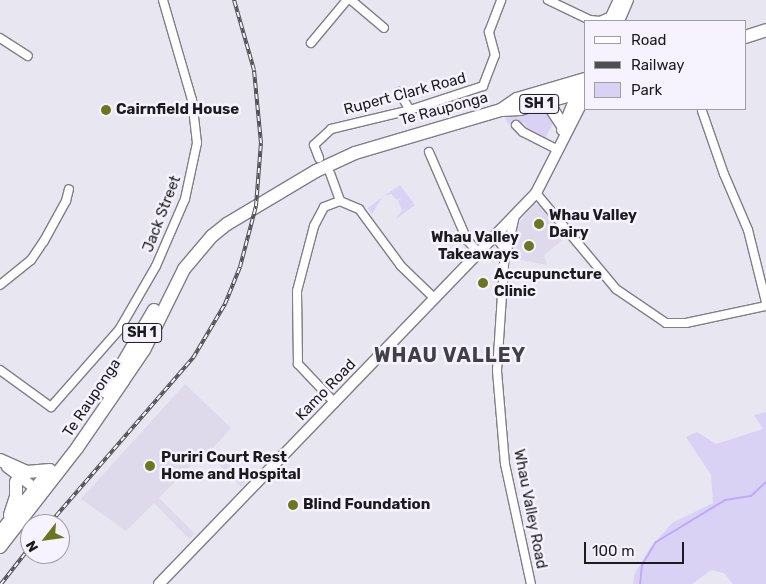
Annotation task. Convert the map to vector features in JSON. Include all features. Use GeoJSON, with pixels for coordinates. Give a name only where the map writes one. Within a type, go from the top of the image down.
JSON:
{"type":"FeatureCollection","features":[{"type":"Feature","properties":{"kind":"highway"},"geometry":{"type":"LineString","coordinates":[[746,37],[766,30]]}},
{"type":"Feature","properties":{"kind":"highway","name":"Te Rauponga"},"geometry":{"type":"LineString","coordinates":[[0,547],[50,470],[102,398],[192,248],[222,220],[302,175],[397,138],[501,110],[547,102],[583,86]]}},
{"type":"Feature","properties":{"kind":"highway","name":"SH 1"},"geometry":{"type":"LineString","coordinates":[[501,110],[517,99],[583,86]]}},
{"type":"Feature","properties":{"kind":"highway"},"geometry":{"type":"LineString","coordinates":[[547,102],[562,124]]}},
{"type":"Feature","properties":{"kind":"highway","name":"Te Rauponga"},"geometry":{"type":"LineString","coordinates":[[3,530],[77,448],[144,350],[174,287],[197,252],[227,224],[316,171]]}},
{"type":"Feature","properties":{"kind":"highway"},"geometry":{"type":"LineString","coordinates":[[0,461],[34,473],[50,470]]}},
{"type":"Feature","properties":{"kind":"highway"},"geometry":{"type":"LineString","coordinates":[[3,530],[16,496],[16,482]]}},
{"type":"Feature","properties":{"kind":"main road"},"geometry":{"type":"LineString","coordinates":[[613,20],[619,0]]}},
{"type":"Feature","properties":{"kind":"main road"},"geometry":{"type":"LineString","coordinates":[[613,20],[628,0]]}},
{"type":"Feature","properties":{"kind":"main road","name":"Kamo Road"},"geometry":{"type":"LineString","coordinates":[[559,145],[562,124],[583,86]]}},
{"type":"Feature","properties":{"kind":"main road","name":"Kamo Road"},"geometry":{"type":"LineString","coordinates":[[159,584],[536,193],[559,145],[583,86]]}},
{"type":"Feature","properties":{"kind":"main road"},"geometry":{"type":"LineString","coordinates":[[0,461],[36,494]]}},
{"type":"Feature","properties":{"kind":"main road"},"geometry":{"type":"LineString","coordinates":[[0,469],[16,482],[36,494]]}},
{"type":"Feature","properties":{"kind":"street","name":"Jack Street"},"geometry":{"type":"LineString","coordinates":[[0,370],[51,407],[132,310],[156,266],[192,173],[197,143],[195,120],[163,0]]}},
{"type":"Feature","properties":{"kind":"street"},"geometry":{"type":"LineString","coordinates":[[311,44],[349,0],[384,28]]}},
{"type":"Feature","properties":{"kind":"street","name":"Rupert Clark Road"},"geometry":{"type":"LineString","coordinates":[[319,158],[314,149],[316,142],[330,129],[410,110],[478,89],[486,82],[495,55],[489,32],[501,0]]}},
{"type":"Feature","properties":{"kind":"street"},"geometry":{"type":"LineString","coordinates":[[548,0],[591,20]]}},
{"type":"Feature","properties":{"kind":"street"},"geometry":{"type":"LineString","coordinates":[[0,38],[28,56]]}},
{"type":"Feature","properties":{"kind":"street"},"geometry":{"type":"LineString","coordinates":[[399,92],[410,110]]}},
{"type":"Feature","properties":{"kind":"street"},"geometry":{"type":"LineString","coordinates":[[536,193],[616,289],[666,322],[686,323],[766,304],[748,230],[724,174],[702,111]]}},
{"type":"Feature","properties":{"kind":"street"},"geometry":{"type":"LineString","coordinates":[[516,125],[526,134],[559,145]]}},
{"type":"Feature","properties":{"kind":"street"},"geometry":{"type":"LineString","coordinates":[[429,152],[467,240],[479,253]]}},
{"type":"Feature","properties":{"kind":"street"},"geometry":{"type":"LineString","coordinates":[[330,173],[340,201]]}},
{"type":"Feature","properties":{"kind":"street"},"geometry":{"type":"LineString","coordinates":[[0,285],[35,253],[66,201],[69,189]]}},
{"type":"Feature","properties":{"kind":"street"},"geometry":{"type":"LineString","coordinates":[[335,403],[298,364],[296,294],[320,212],[330,203],[340,201],[358,209],[402,266],[435,299]]}},
{"type":"Feature","properties":{"kind":"street","name":"Whau Valley Road"},"geometry":{"type":"LineString","coordinates":[[515,215],[505,261],[497,372],[505,464],[531,584]]}},
{"type":"Feature","properties":{"kind":"street","name":"Whau Valley Road"},"geometry":{"type":"LineString","coordinates":[[495,236],[503,245],[505,261]]}},
{"type":"Feature","properties":{"kind":"shaded area"},"geometry":{"type":"Polygon","coordinates":[[[534,204],[540,205],[566,237],[544,255],[547,265],[511,258],[516,227],[534,204]]]}},
{"type":"Feature","properties":{"kind":"shaded area","name":"Puriri Court Rest Home and Hospital"},"geometry":{"type":"Polygon","coordinates":[[[185,384],[231,428],[212,449],[246,481],[241,487],[205,451],[159,498],[195,534],[189,539],[154,503],[126,531],[81,499],[185,384]]]}},
{"type":"Feature","properties":{"kind":"green space"},"geometry":{"type":"Polygon","coordinates":[[[544,108],[553,123],[545,139],[528,131],[525,123],[508,124],[505,118],[544,108]]]}},
{"type":"Feature","properties":{"kind":"green space"},"geometry":{"type":"Polygon","coordinates":[[[400,185],[415,205],[396,219],[402,210],[398,201],[402,197],[397,200],[391,194],[385,196],[400,185]]]}},
{"type":"Feature","properties":{"kind":"green space"},"geometry":{"type":"Polygon","coordinates":[[[382,197],[372,214],[368,208],[382,197]]]}},
{"type":"Feature","properties":{"kind":"green space"},"geometry":{"type":"Polygon","coordinates":[[[766,412],[766,584],[733,584],[724,573],[711,570],[692,584],[633,584],[634,575],[650,548],[672,523],[713,503],[711,475],[686,437],[697,432],[716,444],[763,429],[754,415],[766,412]]]}},
{"type":"Feature","properties":{"kind":"waterway"},"geometry":{"type":"LineString","coordinates":[[640,584],[642,565],[656,542],[725,500],[751,496],[766,482]]}},
{"type":"Feature","properties":{"kind":"railway"},"geometry":{"type":"LineString","coordinates":[[58,514],[193,358],[225,304],[240,267],[256,206],[261,143],[254,70],[234,0]]}},
{"type":"Feature","properties":{"kind":"railway"},"geometry":{"type":"LineString","coordinates":[[1,584],[20,560]]}},
{"type":"Feature","properties":{"kind":"place","name":"Cairnfield House"},"geometry":{"type":"Point","coordinates":[106,110]}},
{"type":"Feature","properties":{"kind":"place","name":"Whau Valley Dairy"},"geometry":{"type":"Point","coordinates":[539,224]}},
{"type":"Feature","properties":{"kind":"place","name":"Whau Valley Takeaways"},"geometry":{"type":"Point","coordinates":[529,246]}},
{"type":"Feature","properties":{"kind":"place","name":"Accupuncture Clinic"},"geometry":{"type":"Point","coordinates":[483,283]}},
{"type":"Feature","properties":{"kind":"place","name":"Puriri Court Rest Home and Hospital"},"geometry":{"type":"Point","coordinates":[150,466]}},
{"type":"Feature","properties":{"kind":"place","name":"Blind Foundation"},"geometry":{"type":"Point","coordinates":[293,505]}},
{"type":"Feature","properties":{"kind":"district","name":"WHAU VALLEY"},"geometry":{"type":"Point","coordinates":[450,355]}}]}
